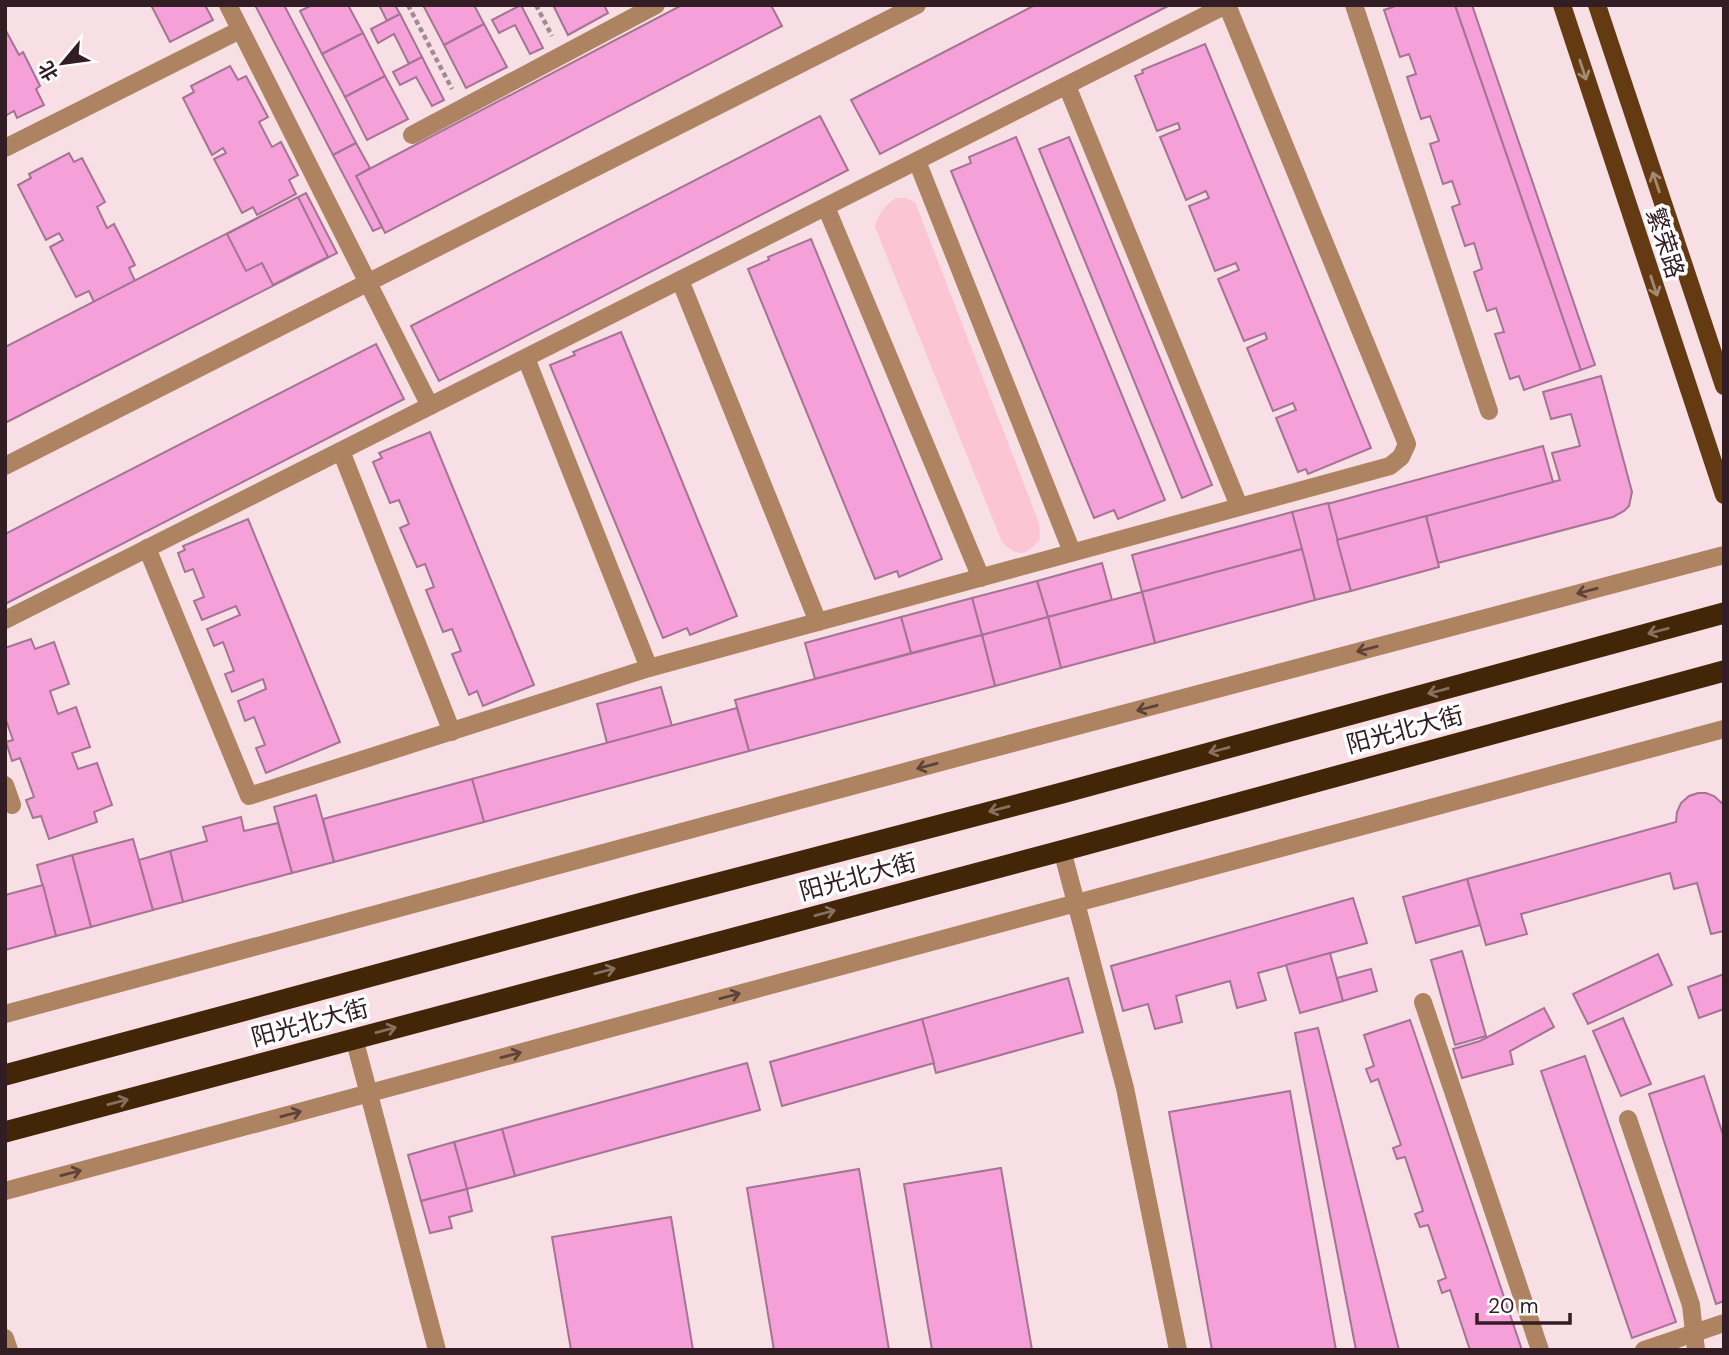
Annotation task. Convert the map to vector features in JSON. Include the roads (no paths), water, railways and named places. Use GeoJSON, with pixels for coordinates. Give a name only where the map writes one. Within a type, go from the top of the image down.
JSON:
{"type":"FeatureCollection","features":[{"type":"Feature","properties":{"kind":"highway","name":"阳光北大街"},"geometry":{"type":"LineString","coordinates":[[5,1075],[1724,613]]}},
{"type":"Feature","properties":{"kind":"highway","name":"阳光北大街"},"geometry":{"type":"LineString","coordinates":[[5,1132],[1724,671]]}},
{"type":"Feature","properties":{"kind":"main road","name":"繁荣路"},"geometry":{"type":"LineString","coordinates":[[1562,5],[1724,495]]}},
{"type":"Feature","properties":{"kind":"main road","name":"繁荣路"},"geometry":{"type":"LineString","coordinates":[[1597,5],[1724,386]]}},
{"type":"Feature","properties":{"kind":"street"},"geometry":{"type":"LineString","coordinates":[[228,5],[430,406]]}},
{"type":"Feature","properties":{"kind":"street"},"geometry":{"type":"LineString","coordinates":[[412,135],[656,5]]}},
{"type":"Feature","properties":{"kind":"street"},"geometry":{"type":"LineString","coordinates":[[5,466],[916,5]]}},
{"type":"Feature","properties":{"kind":"street"},"geometry":{"type":"LineString","coordinates":[[5,620],[147,548],[680,281],[1227,5],[1407,444],[1401,457],[1390,466],[649,668],[249,796],[147,548]]}},
{"type":"Feature","properties":{"kind":"street"},"geometry":{"type":"LineString","coordinates":[[1354,5],[1489,411]]}},
{"type":"Feature","properties":{"kind":"street"},"geometry":{"type":"LineString","coordinates":[[5,148],[240,30]]}},
{"type":"Feature","properties":{"kind":"street"},"geometry":{"type":"LineString","coordinates":[[1067,86],[1239,506]]}},
{"type":"Feature","properties":{"kind":"street"},"geometry":{"type":"LineString","coordinates":[[917,161],[1072,552]]}},
{"type":"Feature","properties":{"kind":"street"},"geometry":{"type":"LineString","coordinates":[[826,207],[981,578]]}},
{"type":"Feature","properties":{"kind":"street"},"geometry":{"type":"LineString","coordinates":[[680,281],[818,622]]}},
{"type":"Feature","properties":{"kind":"street"},"geometry":{"type":"LineString","coordinates":[[526,358],[649,668]]}},
{"type":"Feature","properties":{"kind":"street"},"geometry":{"type":"LineString","coordinates":[[341,451],[452,732]]}},
{"type":"Feature","properties":{"kind":"street"},"geometry":{"type":"LineString","coordinates":[[5,1014],[1724,555]]}},
{"type":"Feature","properties":{"kind":"street"},"geometry":{"type":"LineString","coordinates":[[5,1191],[1724,729]]}},
{"type":"Feature","properties":{"kind":"street"},"geometry":{"type":"LineString","coordinates":[[5,785],[12,805]]}},
{"type":"Feature","properties":{"kind":"street"},"geometry":{"type":"LineString","coordinates":[[1062,850],[1125,1088],[1178,1350]]}},
{"type":"Feature","properties":{"kind":"street"},"geometry":{"type":"LineString","coordinates":[[1423,1002],[1540,1350]]}},
{"type":"Feature","properties":{"kind":"street"},"geometry":{"type":"LineString","coordinates":[[354,1038],[437,1350]]}},
{"type":"Feature","properties":{"kind":"street"},"geometry":{"type":"LineString","coordinates":[[1628,1119],[1690,1305],[1695,1341]]}},
{"type":"Feature","properties":{"kind":"street"},"geometry":{"type":"LineString","coordinates":[[1644,1350],[1695,1341],[1724,1323]]}},
{"type":"Feature","properties":{"kind":"street"},"geometry":{"type":"LineString","coordinates":[[5,1338],[9,1350]]}}]}
